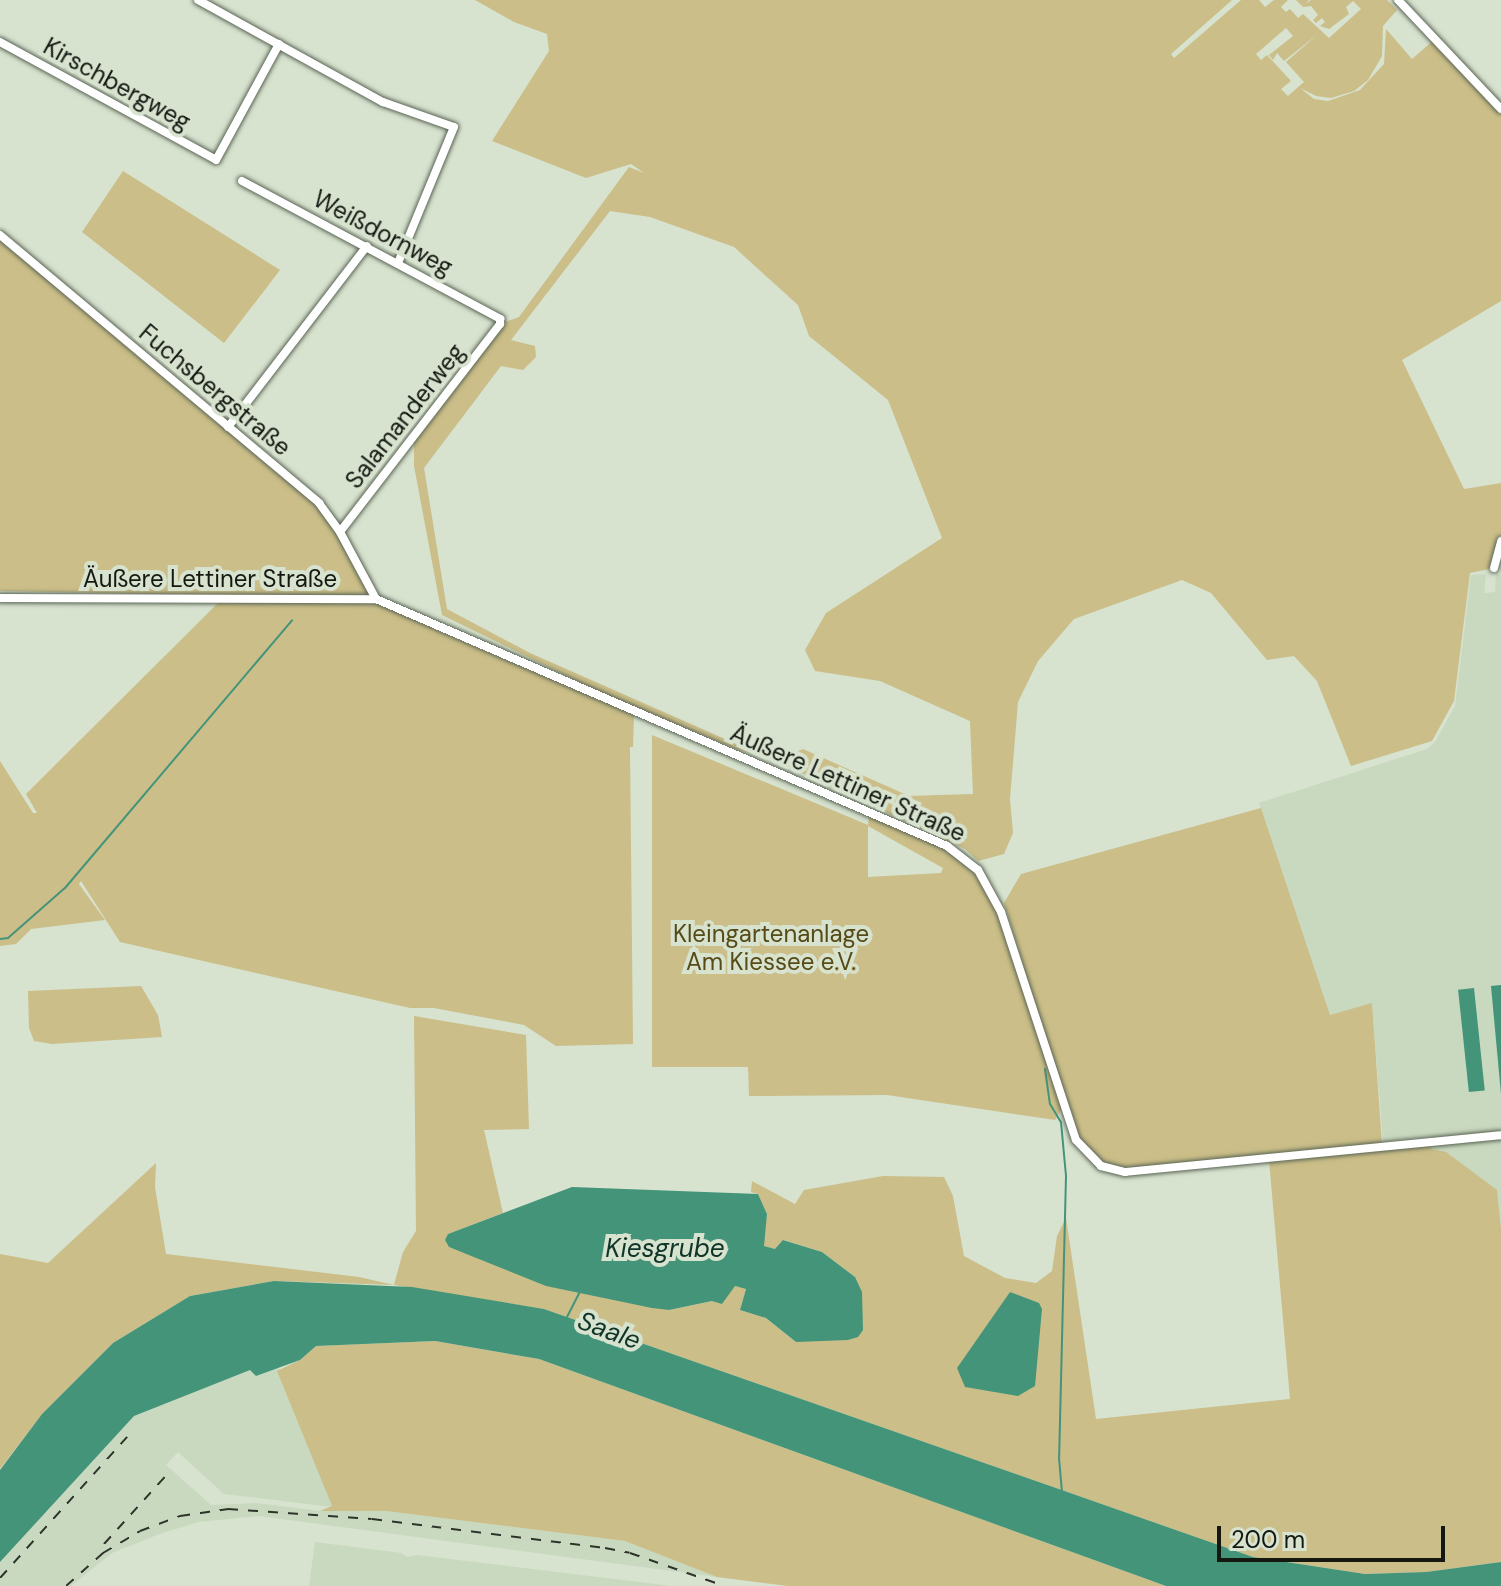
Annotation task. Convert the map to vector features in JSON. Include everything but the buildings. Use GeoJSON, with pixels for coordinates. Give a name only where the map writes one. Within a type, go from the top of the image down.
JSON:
{"type":"FeatureCollection","features":[{"type":"Feature","properties":{"kind":"street"},"geometry":{"type":"LineString","coordinates":[[198,0],[383,102],[454,127],[398,263]]}},
{"type":"Feature","properties":{"kind":"street"},"geometry":{"type":"LineString","coordinates":[[1398,0],[1501,109]]}},
{"type":"Feature","properties":{"kind":"street","name":"Kirschbergweg"},"geometry":{"type":"LineString","coordinates":[[0,42],[216,160],[279,44]]}},
{"type":"Feature","properties":{"kind":"street","name":"Weißdornweg"},"geometry":{"type":"LineString","coordinates":[[242,181],[500,319],[500,324]]}},
{"type":"Feature","properties":{"kind":"street","name":"Fuchsbergstraße"},"geometry":{"type":"LineString","coordinates":[[0,235],[319,503],[340,532],[376,599]]}},
{"type":"Feature","properties":{"kind":"street"},"geometry":{"type":"LineString","coordinates":[[228,427],[367,246]]}},
{"type":"Feature","properties":{"kind":"street","name":"Salamanderweg"},"geometry":{"type":"LineString","coordinates":[[340,532],[500,324]]}},
{"type":"Feature","properties":{"kind":"street"},"geometry":{"type":"LineString","coordinates":[[1494,568],[1501,541]]}},
{"type":"Feature","properties":{"kind":"street","name":"Äußere Lettiner Straße"},"geometry":{"type":"LineString","coordinates":[[0,598],[376,599],[934,840],[965,857],[978,870],[1001,912],[1076,1140],[1101,1166],[1125,1172],[1501,1135]]}},
{"type":"Feature","properties":{"kind":"shaded area"},"geometry":{"type":"Polygon","coordinates":[[[1496,573],[1501,575],[1501,1228],[1497,1190],[1431,1150],[1430,1136],[1383,1142],[1372,1004],[1330,1015],[1259,803],[1427,749],[1435,742],[1455,706],[1471,575],[1486,574],[1484,593],[1495,592],[1496,573]]]}},
{"type":"Feature","properties":{"kind":"shaded area"},"geometry":{"type":"Polygon","coordinates":[[[271,1347],[332,1507],[224,1494],[178,1452],[166,1465],[211,1505],[257,1503],[320,1511],[386,1511],[626,1541],[717,1577],[259,1516],[198,1522],[157,1535],[112,1553],[71,1586],[0,1586],[0,1543],[126,1403],[271,1347]]]}},
{"type":"Feature","properties":{"kind":"shaded area"},"geometry":{"type":"Polygon","coordinates":[[[315,1542],[401,1553],[407,1557],[417,1555],[672,1586],[309,1586],[315,1542]]]}},
{"type":"Feature","properties":{"kind":"green space"},"geometry":{"type":"Polygon","coordinates":[[[475,0],[1232,0],[1171,54],[1174,58],[1241,0],[1259,0],[1265,7],[1274,0],[1288,0],[1281,7],[1286,12],[1290,9],[1298,18],[1303,14],[1329,38],[1361,9],[1353,1],[1346,7],[1349,14],[1329,29],[1320,26],[1325,22],[1322,18],[1316,23],[1313,20],[1318,15],[1311,6],[1303,7],[1296,0],[1309,0],[1306,4],[1311,0],[1387,0],[1397,10],[1383,26],[1382,56],[1368,80],[1354,91],[1331,98],[1316,96],[1300,88],[1314,99],[1328,101],[1360,90],[1384,64],[1386,29],[1412,59],[1435,39],[1501,112],[1501,301],[1402,360],[1464,489],[1501,483],[1501,541],[1494,568],[1470,573],[1454,701],[1432,741],[1351,766],[1317,681],[1294,656],[1267,660],[1211,593],[1182,580],[1074,619],[1038,661],[1018,702],[1010,799],[1013,833],[1004,854],[978,861],[965,849],[776,761],[803,749],[909,796],[973,794],[970,721],[880,681],[815,671],[805,650],[826,613],[942,538],[888,400],[809,336],[798,305],[734,247],[650,217],[610,211],[511,340],[535,346],[536,357],[523,370],[501,366],[424,468],[447,609],[530,653],[770,759],[736,749],[600,692],[442,615],[414,466],[414,439],[500,324],[519,317],[629,167],[644,173],[631,164],[586,178],[492,141],[549,51],[547,34],[514,22],[475,0]],[[1286,28],[1256,54],[1261,60],[1267,55],[1291,81],[1281,89],[1288,96],[1304,82],[1286,62],[1318,34],[1284,61],[1277,53],[1273,60],[1269,55],[1293,36],[1286,28]]]}},
{"type":"Feature","properties":{"kind":"green space"},"geometry":{"type":"Polygon","coordinates":[[[123,171],[280,270],[224,343],[82,232],[123,171]]]}},
{"type":"Feature","properties":{"kind":"green space"},"geometry":{"type":"Polygon","coordinates":[[[0,235],[319,503],[374,599],[433,623],[433,634],[434,629],[634,715],[633,747],[630,747],[633,1044],[556,1046],[524,1025],[434,1008],[410,1008],[120,942],[81,881],[79,884],[105,920],[31,929],[16,944],[0,946],[0,761],[33,813],[37,813],[26,794],[219,602],[365,598],[0,591],[0,235]]]}},
{"type":"Feature","properties":{"kind":"green space","name":"Kleingartenanlage Am Kiessee e.V."},"geometry":{"type":"Polygon","coordinates":[[[652,735],[868,825],[869,816],[947,849],[947,853],[965,857],[1001,912],[1063,1107],[1055,1120],[887,1095],[749,1096],[748,1067],[652,1067],[652,735]],[[868,826],[868,877],[941,873],[943,868],[868,826]]]}},
{"type":"Feature","properties":{"kind":"green space"},"geometry":{"type":"Polygon","coordinates":[[[1261,808],[1330,1015],[1372,1003],[1382,1144],[1431,1143],[1431,1149],[1446,1152],[1497,1190],[1501,1228],[1501,1562],[1426,1572],[1365,1574],[1253,1557],[544,1309],[394,1285],[403,1252],[416,1231],[414,1016],[526,1035],[529,1129],[484,1130],[503,1213],[448,1234],[449,1247],[669,1310],[712,1301],[735,1286],[746,1289],[740,1310],[766,1318],[796,1342],[855,1277],[822,1252],[784,1240],[775,1249],[763,1246],[767,1214],[758,1194],[751,1192],[752,1181],[795,1204],[804,1190],[883,1176],[944,1177],[953,1196],[964,1256],[1005,1278],[1036,1283],[1052,1271],[1057,1236],[1066,1218],[1096,1419],[1290,1399],[1269,1160],[1127,1170],[1105,1166],[1082,1144],[1066,1105],[1004,903],[1021,874],[1261,808]]]}},
{"type":"Feature","properties":{"kind":"green space"},"geometry":{"type":"Polygon","coordinates":[[[141,986],[158,1015],[162,1037],[52,1044],[34,1041],[29,1028],[28,991],[141,986]]]}},
{"type":"Feature","properties":{"kind":"green space"},"geometry":{"type":"Polygon","coordinates":[[[156,1163],[155,1187],[166,1254],[359,1277],[394,1285],[274,1281],[190,1296],[113,1343],[42,1414],[0,1469],[0,1254],[48,1263],[156,1163]]]}},
{"type":"Feature","properties":{"kind":"green space"},"geometry":{"type":"Polygon","coordinates":[[[435,1341],[539,1359],[1166,1586],[788,1586],[717,1577],[625,1541],[386,1511],[320,1511],[332,1506],[277,1371],[300,1360],[316,1346],[435,1341]]]}},
{"type":"Feature","properties":{"kind":"water"},"geometry":{"type":"Polygon","coordinates":[[[1501,985],[1501,1094],[1491,986],[1501,985]]]}},
{"type":"Feature","properties":{"kind":"water"},"geometry":{"type":"Polygon","coordinates":[[[1474,988],[1485,1090],[1469,1092],[1458,990],[1474,988]]]}},
{"type":"Feature","properties":{"kind":"water","name":"Kiesgrube"},"geometry":{"type":"Polygon","coordinates":[[[572,1187],[758,1194],[767,1214],[764,1246],[775,1249],[783,1240],[822,1252],[855,1277],[862,1292],[863,1330],[858,1337],[848,1340],[796,1342],[766,1318],[740,1310],[746,1289],[735,1286],[722,1304],[712,1301],[669,1310],[652,1308],[546,1286],[449,1247],[445,1240],[448,1234],[572,1187]]]}},
{"type":"Feature","properties":{"kind":"water"},"geometry":{"type":"Polygon","coordinates":[[[274,1281],[412,1287],[544,1309],[1253,1557],[1365,1574],[1426,1572],[1501,1562],[1501,1586],[1166,1586],[539,1359],[435,1341],[316,1346],[300,1360],[256,1376],[250,1370],[134,1416],[0,1562],[0,1470],[42,1414],[113,1343],[190,1296],[274,1281]]]}},
{"type":"Feature","properties":{"kind":"water"},"geometry":{"type":"Polygon","coordinates":[[[1010,1292],[1039,1303],[1042,1309],[1035,1386],[1018,1396],[965,1387],[957,1368],[1010,1292]]]}},
{"type":"Feature","properties":{"kind":"waterway"},"geometry":{"type":"LineString","coordinates":[[0,939],[8,938],[65,888],[292,620]]}},
{"type":"Feature","properties":{"kind":"waterway"},"geometry":{"type":"LineString","coordinates":[[1045,1069],[1050,1104],[1061,1122],[1066,1176],[1059,1458],[1062,1491]]}},
{"type":"Feature","properties":{"kind":"waterway","name":"Saale"},"geometry":{"type":"LineString","coordinates":[[567,1317],[579,1293]]}},
{"type":"Feature","properties":{"kind":"railway"},"geometry":{"type":"LineString","coordinates":[[0,1578],[127,1437]]}},
{"type":"Feature","properties":{"kind":"railway"},"geometry":{"type":"LineString","coordinates":[[104,1544],[171,1470]]}},
{"type":"Feature","properties":{"kind":"railway"},"geometry":{"type":"LineString","coordinates":[[66,1586],[103,1553],[140,1531],[180,1516],[228,1509],[372,1519],[605,1548],[630,1553],[724,1586]]}}]}
